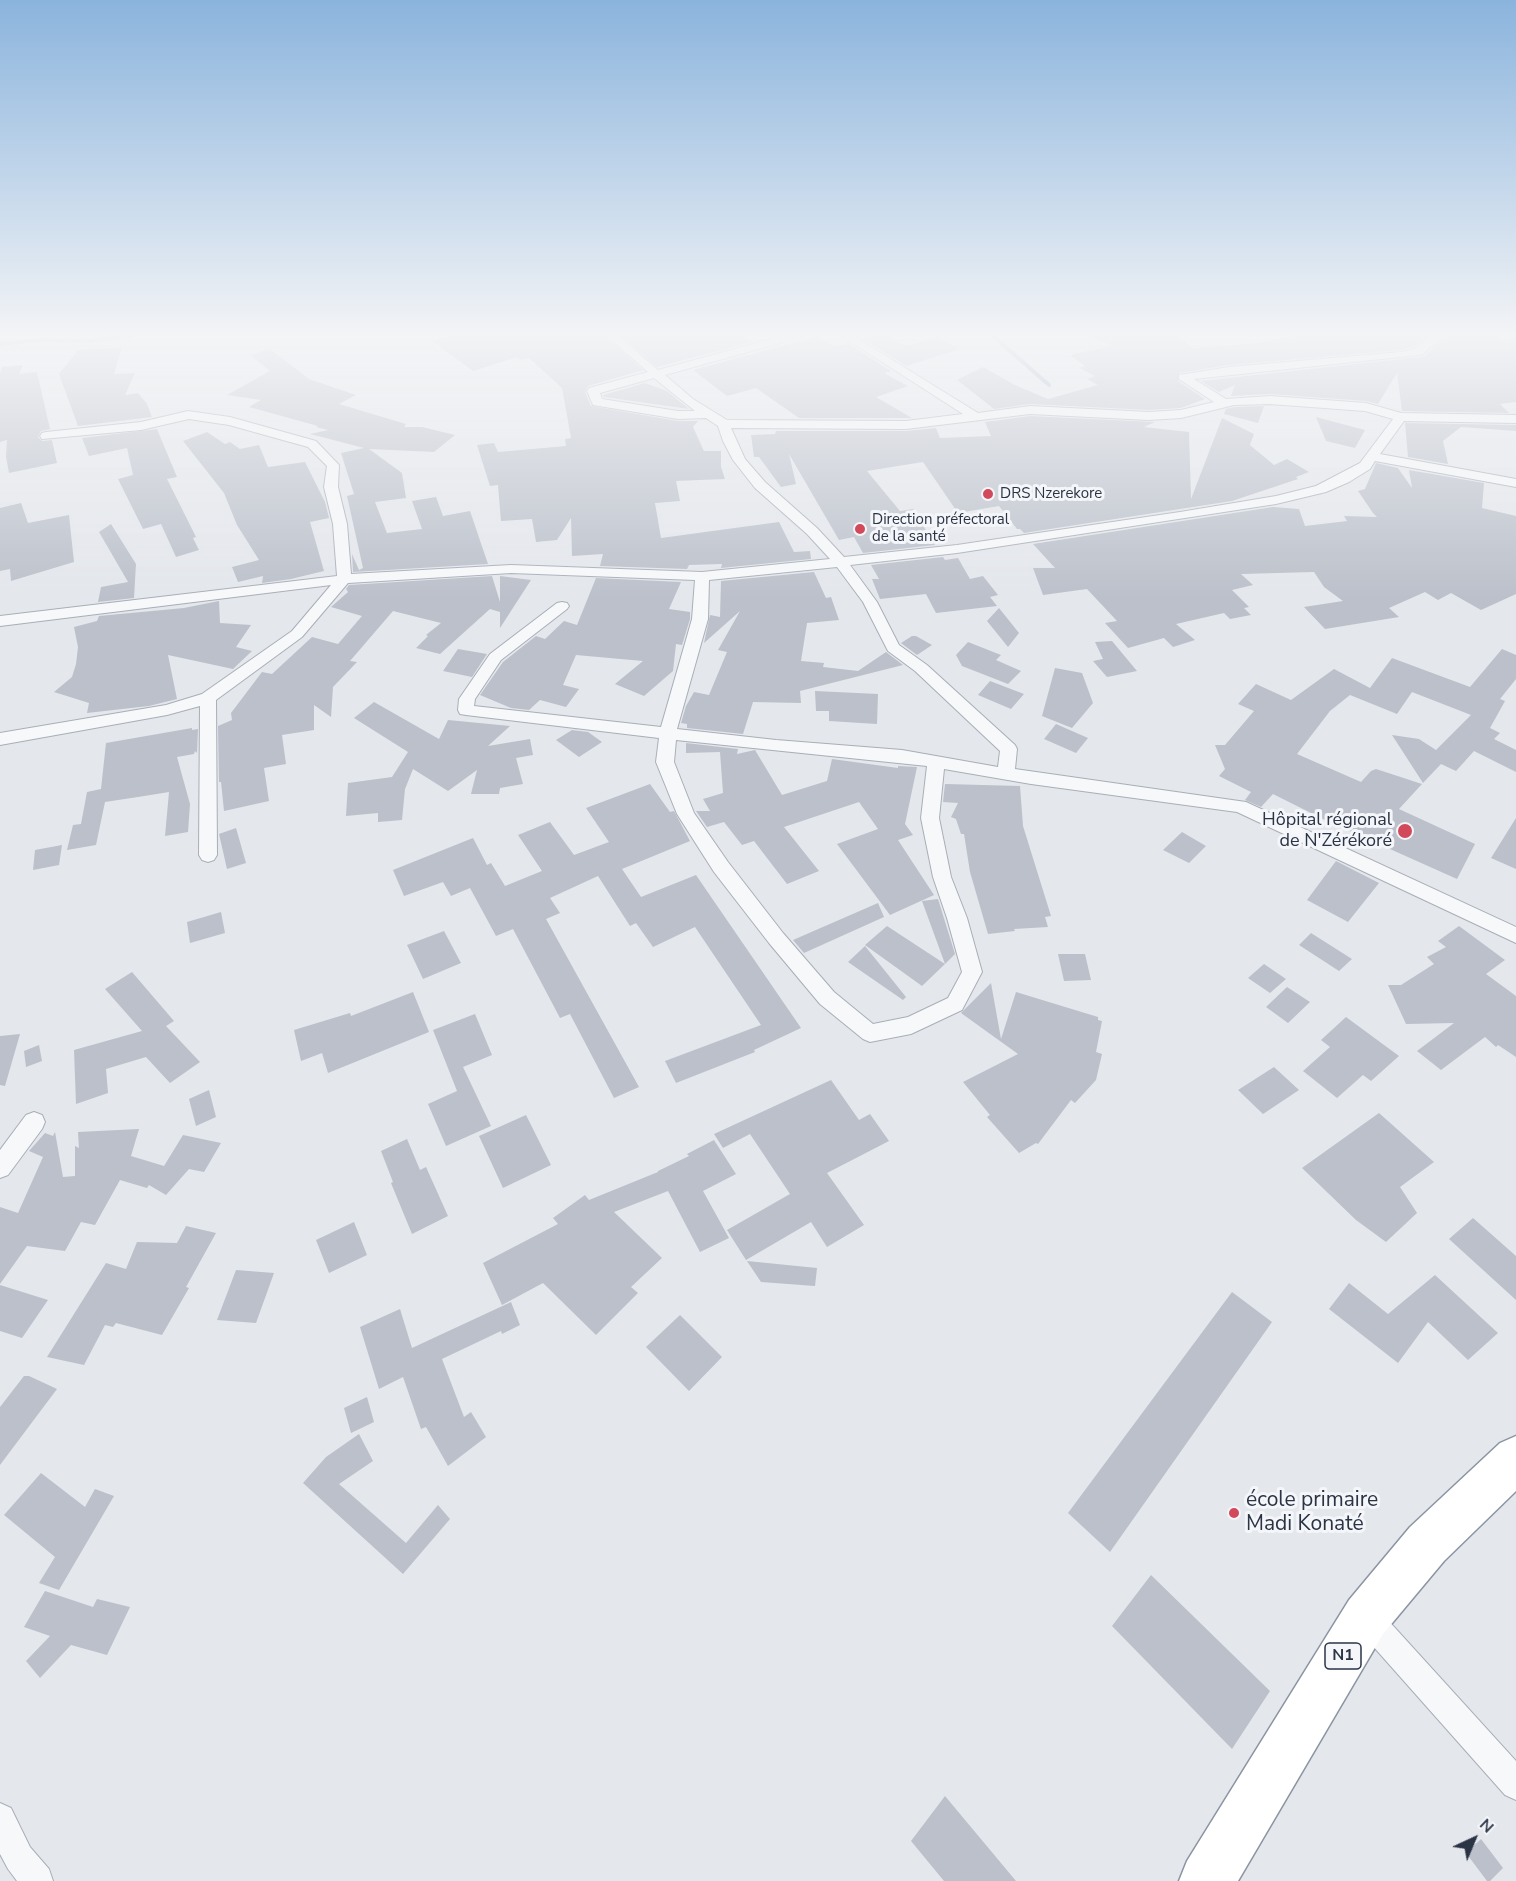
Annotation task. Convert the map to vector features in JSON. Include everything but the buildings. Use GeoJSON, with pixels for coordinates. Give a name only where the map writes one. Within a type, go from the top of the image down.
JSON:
{"type":"FeatureCollection","features":[{"type":"Feature","properties":{"kind":"highway","name":"N1"},"geometry":{"type":"LineString","coordinates":[[1207,1881],[1366,1617],[1427,1544],[1516,1459]]}},
{"type":"Feature","properties":{"kind":"street"},"geometry":{"type":"LineString","coordinates":[[46,436],[158,423]]}},
{"type":"Feature","properties":{"kind":"street"},"geometry":{"type":"LineString","coordinates":[[0,739],[167,710],[208,698],[297,634],[344,579],[340,524],[332,487],[333,465],[312,444],[236,423]]}},
{"type":"Feature","properties":{"kind":"street"},"geometry":{"type":"LineString","coordinates":[[926,423],[906,425],[724,424],[729,441],[746,468],[760,484],[813,531],[840,561],[870,602],[893,648],[921,668],[1009,749],[1006,774]]}},
{"type":"Feature","properties":{"kind":"street"},"geometry":{"type":"LineString","coordinates":[[0,621],[344,579],[511,569],[702,576],[957,549],[1180,516],[1276,500],[1321,489],[1365,466],[1396,423]]}},
{"type":"Feature","properties":{"kind":"street"},"geometry":{"type":"LineString","coordinates":[[1373,457],[1516,483]]}},
{"type":"Feature","properties":{"kind":"street"},"geometry":{"type":"LineString","coordinates":[[1494,478],[1516,477]]}},
{"type":"Feature","properties":{"kind":"street"},"geometry":{"type":"LineString","coordinates":[[702,576],[700,619],[668,732],[665,762],[686,814],[721,867],[776,938],[827,998],[870,1033],[911,1025],[955,1005],[972,972],[957,918],[942,878],[930,818],[936,762]]}},
{"type":"Feature","properties":{"kind":"street"},"geometry":{"type":"LineString","coordinates":[[562,606],[495,657],[467,699],[466,710],[776,746],[902,756],[1006,774],[1240,806],[1516,935]]}},
{"type":"Feature","properties":{"kind":"street"},"geometry":{"type":"LineString","coordinates":[[208,698],[208,855]]}},
{"type":"Feature","properties":{"kind":"street"},"geometry":{"type":"LineString","coordinates":[[0,1168],[33,1122]]}},
{"type":"Feature","properties":{"kind":"street"},"geometry":{"type":"LineString","coordinates":[[1366,1617],[1516,1784]]}},
{"type":"Feature","properties":{"kind":"street"},"geometry":{"type":"LineString","coordinates":[[0,1819],[18,1858],[37,1881]]}},
{"type":"Feature","properties":{"kind":"place","name":"DRS Nzerekore"},"geometry":{"type":"Point","coordinates":[988,494]}},
{"type":"Feature","properties":{"kind":"place","name":"Direction préfectoral de la santé"},"geometry":{"type":"Point","coordinates":[860,529]}},
{"type":"Feature","properties":{"kind":"place","name":"Hôpital régional de N'Zérékoré"},"geometry":{"type":"Point","coordinates":[1405,831]}},
{"type":"Feature","properties":{"kind":"place","name":"école primaire Madi Konaté"},"geometry":{"type":"Point","coordinates":[1234,1513]}}]}
